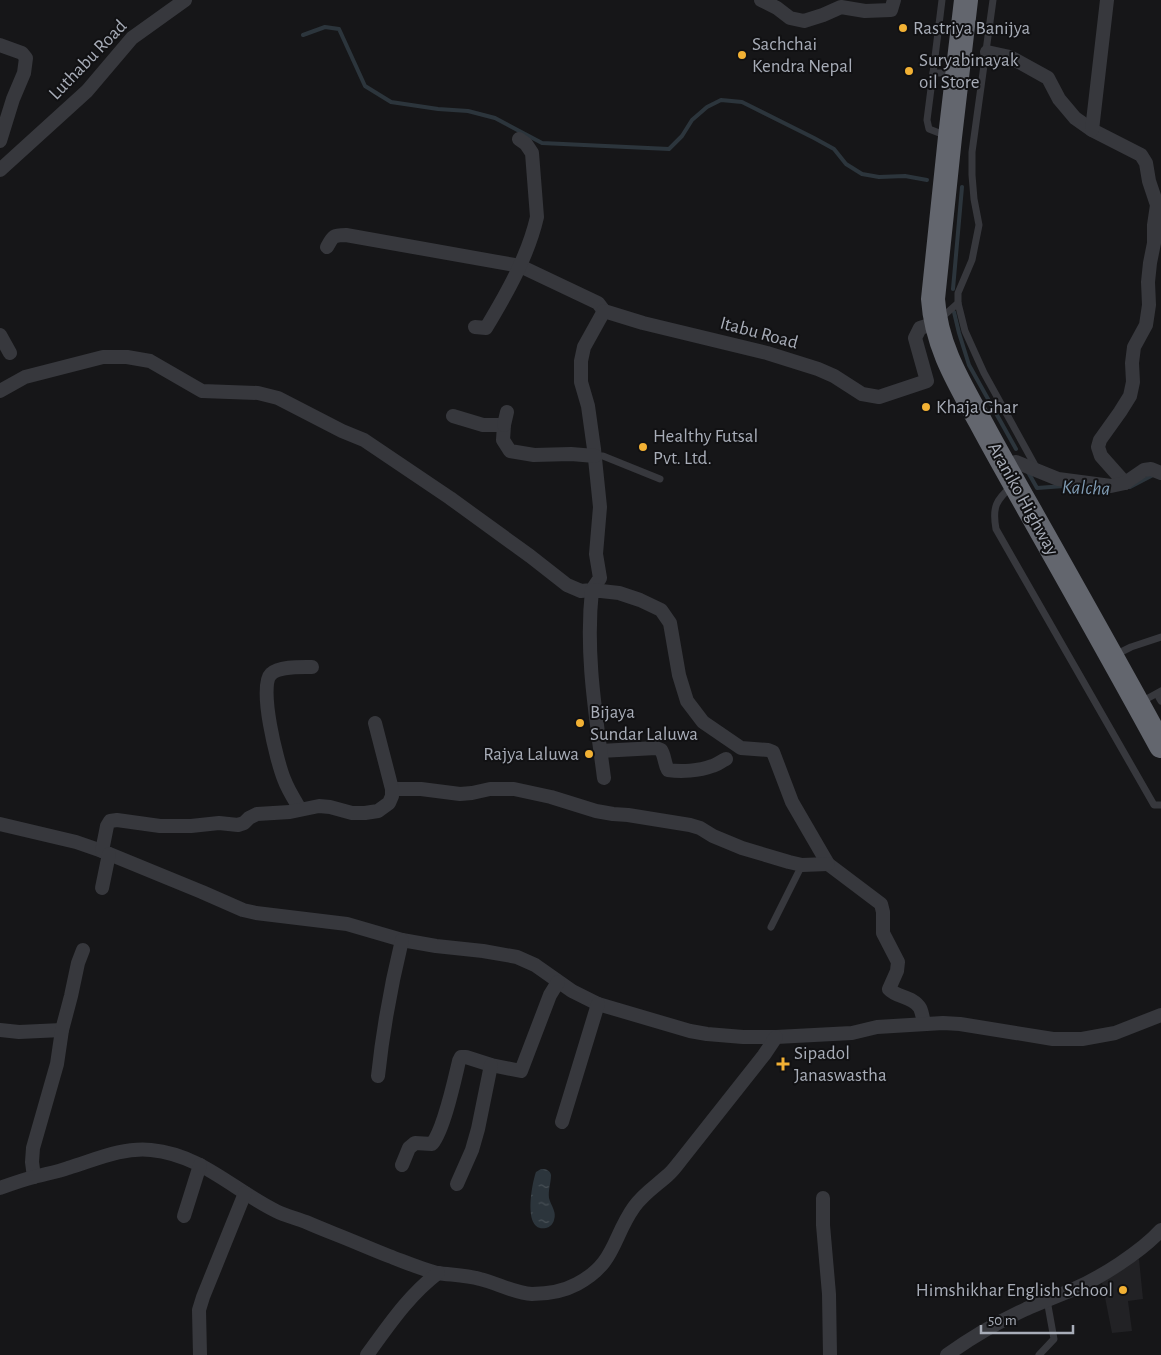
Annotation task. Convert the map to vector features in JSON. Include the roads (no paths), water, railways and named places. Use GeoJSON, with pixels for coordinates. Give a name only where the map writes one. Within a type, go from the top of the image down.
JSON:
{"type":"FeatureCollection","features":[{"type":"Feature","properties":{"kind":"highway","name":"Araniko Highway"},"geometry":{"type":"LineString","coordinates":[[966,0],[933,299],[939,337],[952,370],[1112,656],[1152,696],[1161,746]]}},
{"type":"Feature","properties":{"kind":"street","name":"Luthabu Road"},"geometry":{"type":"LineString","coordinates":[[3,167],[87,91],[132,38],[185,0]]}},
{"type":"Feature","properties":{"kind":"street"},"geometry":{"type":"LineString","coordinates":[[761,0],[777,8],[790,18],[804,21],[842,7],[865,10],[891,10],[894,0]]}},
{"type":"Feature","properties":{"kind":"street"},"geometry":{"type":"LineString","coordinates":[[1092,130],[1107,0]]}},
{"type":"Feature","properties":{"kind":"street"},"geometry":{"type":"LineString","coordinates":[[0,45],[22,53],[26,58],[24,73],[13,99],[0,141]]}},
{"type":"Feature","properties":{"kind":"street"},"geometry":{"type":"LineString","coordinates":[[987,52],[1010,57],[1048,78],[1059,99],[1075,118],[1092,130],[1140,156],[1146,163],[1148,181],[1157,205],[1148,282],[1149,305],[1146,325],[1134,346],[1132,363],[1133,382],[1130,396],[1100,440],[1098,447],[1101,456],[1125,483]]}},
{"type":"Feature","properties":{"kind":"street"},"geometry":{"type":"LineString","coordinates":[[475,327],[486,328],[520,266],[535,226],[537,217],[532,153],[519,138]]}},
{"type":"Feature","properties":{"kind":"street"},"geometry":{"type":"LineString","coordinates":[[0,151],[3,167]]}},
{"type":"Feature","properties":{"kind":"street"},"geometry":{"type":"LineString","coordinates":[[327,247],[336,235],[346,235],[520,266],[598,304],[604,311],[584,347],[581,361],[581,382],[588,406],[600,507],[596,554],[600,578],[592,590],[589,633],[592,693],[604,778]]}},
{"type":"Feature","properties":{"kind":"street","name":"Itabu Road"},"geometry":{"type":"LineString","coordinates":[[604,311],[643,323],[768,353],[818,369],[834,376],[862,394],[879,397],[927,381],[916,338],[920,328],[936,323]]}},
{"type":"Feature","properties":{"kind":"street"},"geometry":{"type":"LineString","coordinates":[[0,335],[10,353]]}},
{"type":"Feature","properties":{"kind":"street"},"geometry":{"type":"LineString","coordinates":[[0,392],[25,378],[103,357],[127,357],[150,361],[202,391],[258,393],[278,398],[342,432],[364,440],[450,498],[567,585],[581,591],[592,590],[619,593],[661,610],[670,623],[679,675],[687,701],[703,722],[742,748],[774,752],[792,802],[828,864],[881,904],[883,932],[898,962],[897,971],[889,989],[911,999],[920,1007],[924,1023]]}},
{"type":"Feature","properties":{"kind":"street"},"geometry":{"type":"LineString","coordinates":[[453,416],[483,425],[505,419],[503,440],[510,451],[534,454],[595,456]]}},
{"type":"Feature","properties":{"kind":"street"},"geometry":{"type":"LineString","coordinates":[[1010,476],[1016,462],[1058,480],[1111,486],[1125,483],[1144,470],[1151,469],[1161,473]]}},
{"type":"Feature","properties":{"kind":"street"},"geometry":{"type":"LineString","coordinates":[[300,810],[290,793],[278,764],[268,708],[266,682],[270,674],[277,670],[312,667]]}},
{"type":"Feature","properties":{"kind":"street"},"geometry":{"type":"LineString","coordinates":[[102,888],[107,826],[110,821],[117,820],[160,826],[238,825],[257,814],[290,812],[319,806],[352,813],[378,811],[389,803],[392,789],[375,723]]}},
{"type":"Feature","properties":{"kind":"street"},"geometry":{"type":"LineString","coordinates":[[600,751],[656,748],[661,750],[664,755],[665,765],[668,770],[674,771],[701,769],[713,766],[726,759]]}},
{"type":"Feature","properties":{"kind":"street"},"geometry":{"type":"LineString","coordinates":[[392,789],[427,790],[460,794],[490,789],[514,790],[551,797],[596,811],[690,825],[742,848],[802,865],[828,864]]}},
{"type":"Feature","properties":{"kind":"street"},"geometry":{"type":"LineString","coordinates":[[0,824],[68,840],[105,852],[243,910],[347,924],[402,940],[517,957],[535,965],[572,991],[598,1004],[690,1031],[707,1034],[776,1037],[852,1032],[877,1027],[924,1023],[960,1024],[1053,1038],[1082,1039],[1115,1033],[1161,1016]]}},
{"type":"Feature","properties":{"kind":"street"},"geometry":{"type":"LineString","coordinates":[[378,1076],[389,996],[402,940]]}},
{"type":"Feature","properties":{"kind":"street"},"geometry":{"type":"LineString","coordinates":[[34,1177],[33,1148],[57,1064],[62,1030],[78,963],[83,950]]}},
{"type":"Feature","properties":{"kind":"street"},"geometry":{"type":"LineString","coordinates":[[402,1165],[409,1148],[415,1143],[432,1144],[436,1139],[447,1106],[458,1061],[461,1057],[521,1071],[550,995],[558,982]]}},
{"type":"Feature","properties":{"kind":"street"},"geometry":{"type":"LineString","coordinates":[[562,1122],[598,1004]]}},
{"type":"Feature","properties":{"kind":"street"},"geometry":{"type":"LineString","coordinates":[[0,1030],[19,1032],[62,1030]]}},
{"type":"Feature","properties":{"kind":"street"},"geometry":{"type":"LineString","coordinates":[[0,1188],[122,1151],[136,1149],[151,1150],[200,1164],[279,1213],[306,1222],[398,1260],[438,1273],[478,1278],[531,1294],[555,1292],[575,1285],[593,1275],[605,1262],[634,1206],[682,1160],[776,1037]]}},
{"type":"Feature","properties":{"kind":"street"},"geometry":{"type":"LineString","coordinates":[[457,1184],[465,1168],[476,1136],[491,1065]]}},
{"type":"Feature","properties":{"kind":"street"},"geometry":{"type":"LineString","coordinates":[[184,1216],[200,1164]]}},
{"type":"Feature","properties":{"kind":"street"},"geometry":{"type":"LineString","coordinates":[[200,1355],[200,1310],[203,1297],[245,1193]]}},
{"type":"Feature","properties":{"kind":"street"},"geometry":{"type":"LineString","coordinates":[[823,1198],[823,1225],[829,1294],[830,1355]]}},
{"type":"Feature","properties":{"kind":"street"},"geometry":{"type":"LineString","coordinates":[[947,1355],[978,1334],[1096,1278],[1140,1248],[1161,1230]]}},
{"type":"Feature","properties":{"kind":"street"},"geometry":{"type":"LineString","coordinates":[[367,1355],[397,1313],[424,1283],[438,1273]]}},
{"type":"Feature","properties":{"kind":"lane"},"geometry":{"type":"LineString","coordinates":[[942,0],[926,120],[929,129],[950,137]]}},
{"type":"Feature","properties":{"kind":"lane"},"geometry":{"type":"LineString","coordinates":[[993,0],[972,152],[974,200],[979,225],[972,260],[958,293],[958,303],[966,331],[984,373],[1038,471]]}},
{"type":"Feature","properties":{"kind":"lane"},"geometry":{"type":"LineString","coordinates":[[933,73],[958,73]]}},
{"type":"Feature","properties":{"kind":"lane"},"geometry":{"type":"LineString","coordinates":[[936,323],[958,303]]}},
{"type":"Feature","properties":{"kind":"lane"},"geometry":{"type":"LineString","coordinates":[[595,456],[603,456],[660,479]]}},
{"type":"Feature","properties":{"kind":"lane"},"geometry":{"type":"LineString","coordinates":[[1010,476],[1003,494],[996,504],[994,516],[996,529],[1154,805],[1161,805]]}},
{"type":"Feature","properties":{"kind":"lane"},"geometry":{"type":"LineString","coordinates":[[1112,656],[1131,647],[1161,637]]}},
{"type":"Feature","properties":{"kind":"lane"},"geometry":{"type":"LineString","coordinates":[[1152,696],[1161,701]]}},
{"type":"Feature","properties":{"kind":"lane"},"geometry":{"type":"LineString","coordinates":[[771,927],[802,865]]}},
{"type":"Feature","properties":{"kind":"lane"},"geometry":{"type":"LineString","coordinates":[[1039,1355],[1054,1339],[1047,1300]]}},
{"type":"Feature","properties":{"kind":"water"},"geometry":{"type":"Polygon","coordinates":[[[541,1169],[548,1170],[550,1173],[549,1198],[555,1214],[553,1223],[546,1228],[539,1227],[534,1223],[531,1215],[532,1186],[536,1172],[541,1169]]]}},
{"type":"Feature","properties":{"kind":"waterway"},"geometry":{"type":"LineString","coordinates":[[303,35],[325,27],[339,29],[365,86],[391,102],[468,111],[495,118],[542,143],[669,149],[682,136],[692,120],[707,107],[721,100],[742,102],[834,149],[846,164],[862,174],[879,177],[905,176],[927,180]]}},
{"type":"Feature","properties":{"kind":"waterway"},"geometry":{"type":"LineString","coordinates":[[953,289],[962,187]]}},
{"type":"Feature","properties":{"kind":"waterway"},"geometry":{"type":"LineString","coordinates":[[954,312],[969,365],[1016,449]]}},
{"type":"Feature","properties":{"kind":"waterway","name":"Kalcha"},"geometry":{"type":"LineString","coordinates":[[1028,472],[1037,488],[1064,486]]}},
{"type":"Feature","properties":{"kind":"waterway","name":"Kalcha"},"geometry":{"type":"LineString","coordinates":[[1130,487],[1153,475]]}},
{"type":"Feature","properties":{"kind":"place","name":"Rastriya Banijya"},"geometry":{"type":"Point","coordinates":[903,28]}},
{"type":"Feature","properties":{"kind":"place","name":"Sachchai Kendra Nepal"},"geometry":{"type":"Point","coordinates":[742,55]}},
{"type":"Feature","properties":{"kind":"place","name":"Suryabinayak oil Store"},"geometry":{"type":"Point","coordinates":[909,71]}},
{"type":"Feature","properties":{"kind":"place","name":"Khaja Ghar"},"geometry":{"type":"Point","coordinates":[926,407]}},
{"type":"Feature","properties":{"kind":"place","name":"Healthy Futsal Pvt. Ltd."},"geometry":{"type":"Point","coordinates":[643,447]}},
{"type":"Feature","properties":{"kind":"place","name":"Bijaya Sundar Laluwa"},"geometry":{"type":"Point","coordinates":[580,723]}},
{"type":"Feature","properties":{"kind":"place","name":"Rajya Laluwa"},"geometry":{"type":"Point","coordinates":[589,754]}},
{"type":"Feature","properties":{"kind":"place","name":"Sipadol Janaswastha"},"geometry":{"type":"Point","coordinates":[783,1064]}},
{"type":"Feature","properties":{"kind":"place","name":"Himshikhar English School"},"geometry":{"type":"Point","coordinates":[1123,1290]}}]}
